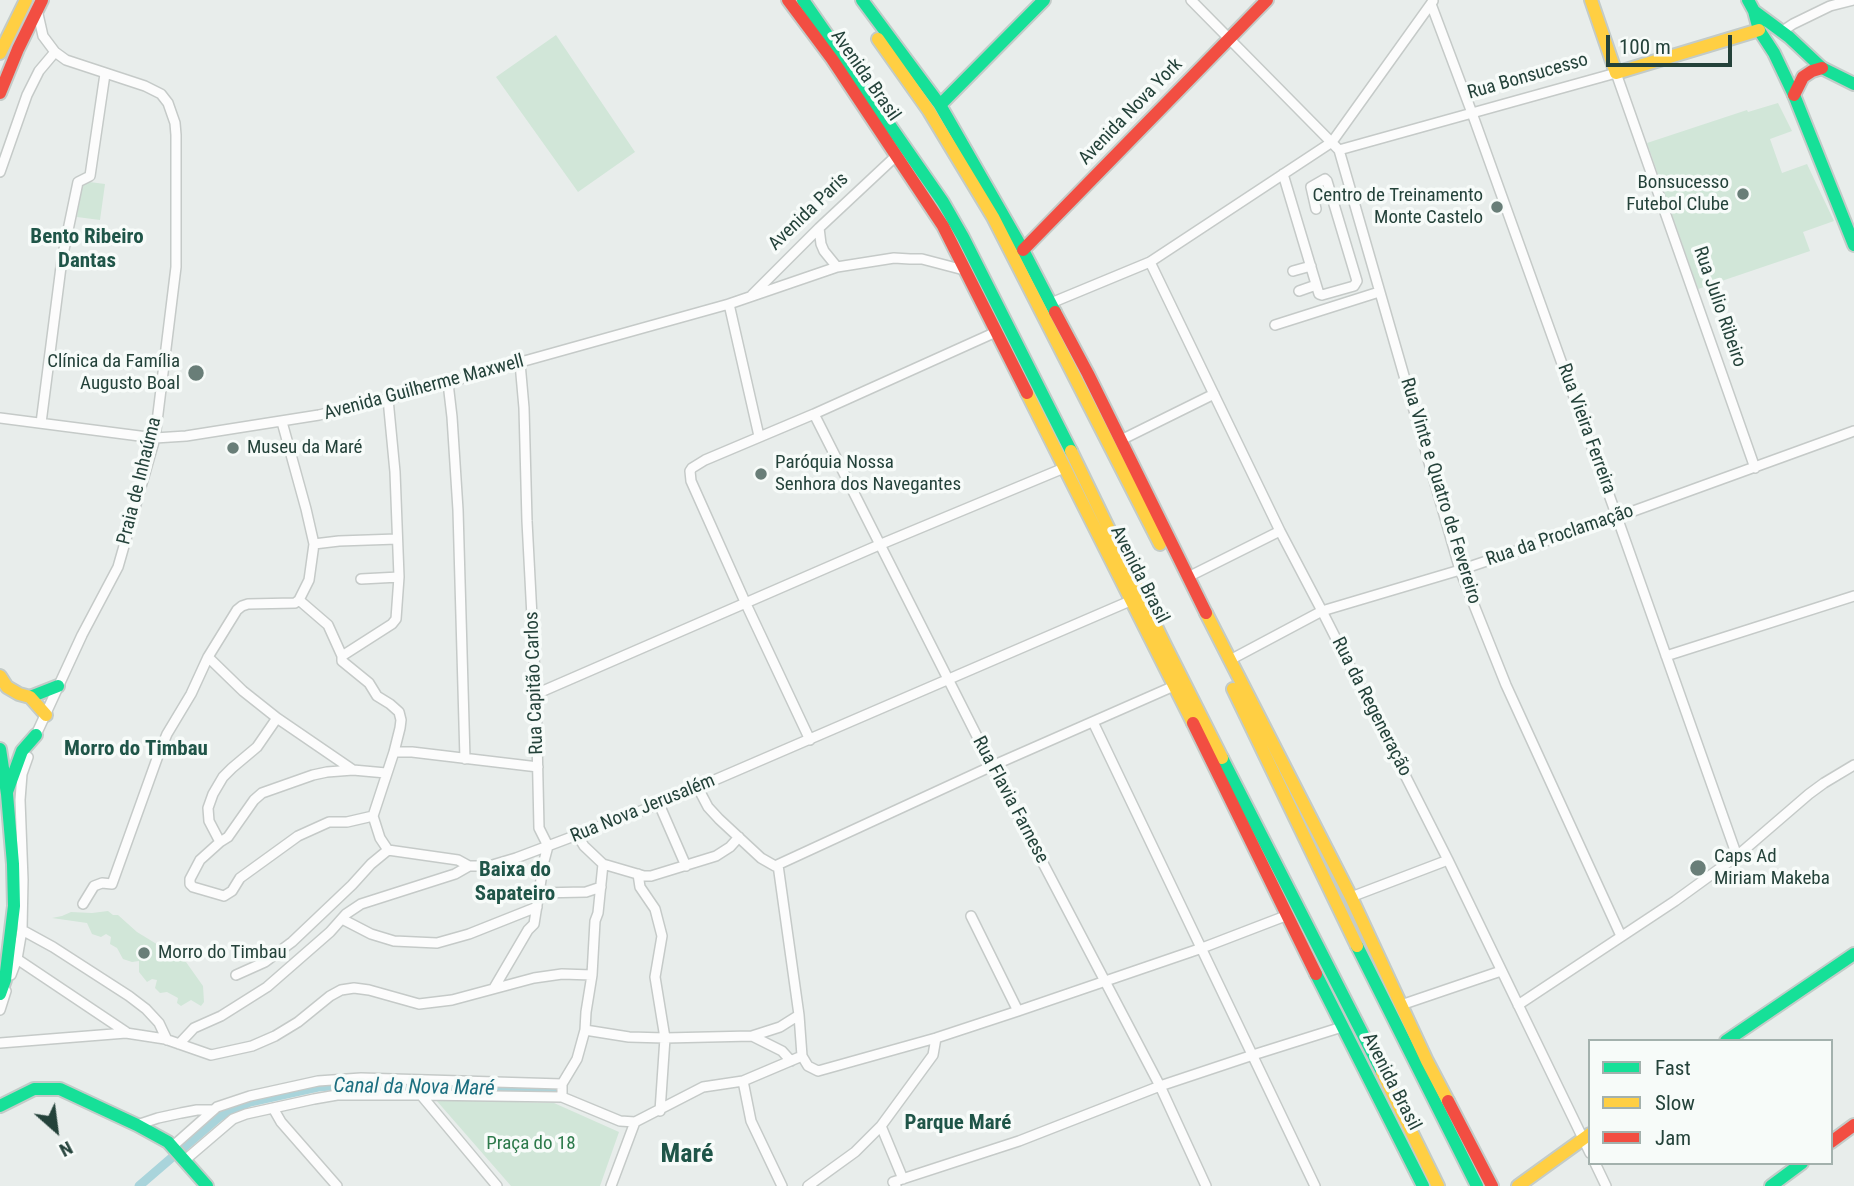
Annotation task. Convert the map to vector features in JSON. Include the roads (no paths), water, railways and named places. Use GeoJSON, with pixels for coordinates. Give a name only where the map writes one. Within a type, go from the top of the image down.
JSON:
{"type":"FeatureCollection","features":[{"type":"Feature","properties":{"kind":"main road"},"geometry":{"type":"LineString","coordinates":[[0,53],[26,0]]}},
{"type":"Feature","properties":{"kind":"main road","name":"Avenida Brasil"},"geometry":{"type":"LineString","coordinates":[[788,0],[832,59],[943,226],[1423,1186]]}},
{"type":"Feature","properties":{"kind":"main road","name":"Avenida Brasil"},"geometry":{"type":"LineString","coordinates":[[803,0],[943,202],[963,237],[1438,1186]]}},
{"type":"Feature","properties":{"kind":"main road","name":"Avenida Brasil"},"geometry":{"type":"LineString","coordinates":[[850,0],[929,111],[993,218],[1096,417],[1477,1186]]}},
{"type":"Feature","properties":{"kind":"main road"},"geometry":{"type":"LineString","coordinates":[[862,0],[940,105],[1023,250],[1351,897],[1427,1061],[1492,1186]]}},
{"type":"Feature","properties":{"kind":"main road"},"geometry":{"type":"LineString","coordinates":[[940,105],[1044,0]]}},
{"type":"Feature","properties":{"kind":"main road","name":"Avenida Nova York"},"geometry":{"type":"LineString","coordinates":[[1023,250],[1267,0]]}},
{"type":"Feature","properties":{"kind":"main road","name":"Rua Julio Ribeiro"},"geometry":{"type":"LineString","coordinates":[[1591,0],[1616,72]]}},
{"type":"Feature","properties":{"kind":"main road"},"geometry":{"type":"LineString","coordinates":[[0,93],[40,3]]}},
{"type":"Feature","properties":{"kind":"main road"},"geometry":{"type":"LineString","coordinates":[[1751,5],[1822,68],[1854,84]]}},
{"type":"Feature","properties":{"kind":"main road"},"geometry":{"type":"LineString","coordinates":[[1751,5],[1759,30],[1774,53],[1794,95],[1854,245]]}},
{"type":"Feature","properties":{"kind":"main road","name":"Rua Bonsucesso"},"geometry":{"type":"LineString","coordinates":[[1616,72],[1759,30]]}},
{"type":"Feature","properties":{"kind":"main road"},"geometry":{"type":"LineString","coordinates":[[1794,95],[1803,78],[1822,68]]}},
{"type":"Feature","properties":{"kind":"main road"},"geometry":{"type":"LineString","coordinates":[[966,271],[1035,378]]}},
{"type":"Feature","properties":{"kind":"main road"},"geometry":{"type":"LineString","coordinates":[[1051,303],[1056,325],[1088,392],[1096,417]]}},
{"type":"Feature","properties":{"kind":"main road"},"geometry":{"type":"LineString","coordinates":[[0,676],[7,687],[30,697],[46,715]]}},
{"type":"Feature","properties":{"kind":"main road"},"geometry":{"type":"LineString","coordinates":[[30,697],[58,687]]}},
{"type":"Feature","properties":{"kind":"main road"},"geometry":{"type":"LineString","coordinates":[[6,794],[22,751],[36,736]]}},
{"type":"Feature","properties":{"kind":"main road"},"geometry":{"type":"LineString","coordinates":[[0,749],[13,864],[14,906],[5,980],[0,994]]}},
{"type":"Feature","properties":{"kind":"main road"},"geometry":{"type":"LineString","coordinates":[[1282,789],[1297,809],[1410,1036],[1427,1061]]}},
{"type":"Feature","properties":{"kind":"main road"},"geometry":{"type":"LineString","coordinates":[[0,968],[9,943]]}},
{"type":"Feature","properties":{"kind":"main road"},"geometry":{"type":"LineString","coordinates":[[1729,1039],[1854,954]]}},
{"type":"Feature","properties":{"kind":"main road"},"geometry":{"type":"LineString","coordinates":[[1353,1014],[1371,1086]]}},
{"type":"Feature","properties":{"kind":"main road"},"geometry":{"type":"LineString","coordinates":[[0,1106],[34,1089],[55,1088],[66,1092],[137,1125],[179,1153],[207,1186]]}},
{"type":"Feature","properties":{"kind":"main road"},"geometry":{"type":"LineString","coordinates":[[1833,1141],[1854,1125]]}},
{"type":"Feature","properties":{"kind":"main road"},"geometry":{"type":"LineString","coordinates":[[1518,1186],[1586,1136]]}},
{"type":"Feature","properties":{"kind":"main road"},"geometry":{"type":"LineString","coordinates":[[1771,1186],[1799,1165]]}},
{"type":"Feature","properties":{"kind":"street"},"geometry":{"type":"LineString","coordinates":[[1191,0],[1339,150]]}},
{"type":"Feature","properties":{"kind":"street"},"geometry":{"type":"LineString","coordinates":[[1781,32],[1830,6],[1853,0]]}},
{"type":"Feature","properties":{"kind":"street"},"geometry":{"type":"LineString","coordinates":[[1051,303],[1150,262],[1332,142],[1433,2]]}},
{"type":"Feature","properties":{"kind":"street","name":"Rua Vieira Ferreira"},"geometry":{"type":"LineString","coordinates":[[1433,2],[1737,856]]}},
{"type":"Feature","properties":{"kind":"street"},"geometry":{"type":"LineString","coordinates":[[0,172],[27,96],[39,71],[55,52],[40,28],[40,3]]}},
{"type":"Feature","properties":{"kind":"street","name":"Praia de Inhaúma"},"geometry":{"type":"LineString","coordinates":[[0,1010],[17,959],[22,930],[23,880],[19,813],[20,788],[27,758],[58,687],[118,567],[155,438],[176,267],[175,123],[168,103],[160,94],[145,86],[66,60],[55,52]]}},
{"type":"Feature","properties":{"kind":"street","name":"Rua Bonsucesso"},"geometry":{"type":"LineString","coordinates":[[1339,150],[1616,72]]}},
{"type":"Feature","properties":{"kind":"street","name":"Rua Julio Ribeiro"},"geometry":{"type":"LineString","coordinates":[[1616,72],[1755,468]]}},
{"type":"Feature","properties":{"kind":"street"},"geometry":{"type":"LineString","coordinates":[[41,423],[62,259],[78,182],[90,176],[106,74]]}},
{"type":"Feature","properties":{"kind":"street","name":"Rua Vinte e Quatro de Fevereiro"},"geometry":{"type":"LineString","coordinates":[[1339,150],[1460,570],[1506,685],[1620,936]]}},
{"type":"Feature","properties":{"kind":"street","name":"Avenida Paris"},"geometry":{"type":"LineString","coordinates":[[749,298],[897,156]]}},
{"type":"Feature","properties":{"kind":"street"},"geometry":{"type":"LineString","coordinates":[[1283,174],[1316,285],[1322,295],[1354,286],[1357,281],[1325,179],[1311,187],[1317,209]]}},
{"type":"Feature","properties":{"kind":"street"},"geometry":{"type":"LineString","coordinates":[[819,228],[824,251],[837,267]]}},
{"type":"Feature","properties":{"kind":"street","name":"Avenida Guilherme Maxwell"},"geometry":{"type":"LineString","coordinates":[[0,418],[155,438],[282,422],[388,399],[520,363],[749,298],[837,267],[894,258],[922,260],[966,271]]}},
{"type":"Feature","properties":{"kind":"street","name":"Rua da Regeneração"},"geometry":{"type":"LineString","coordinates":[[1150,262],[1280,531],[1586,1136]]}},
{"type":"Feature","properties":{"kind":"street"},"geometry":{"type":"LineString","coordinates":[[1293,271],[1311,266]]}},
{"type":"Feature","properties":{"kind":"street"},"geometry":{"type":"LineString","coordinates":[[1300,290],[1316,285]]}},
{"type":"Feature","properties":{"kind":"street"},"geometry":{"type":"LineString","coordinates":[[1275,325],[1380,292]]}},
{"type":"Feature","properties":{"kind":"street"},"geometry":{"type":"LineString","coordinates":[[729,304],[759,436]]}},
{"type":"Feature","properties":{"kind":"street"},"geometry":{"type":"LineString","coordinates":[[810,740],[691,481],[690,471],[705,460],[996,332]]}},
{"type":"Feature","properties":{"kind":"street","name":"Rua Capitão Carlos"},"geometry":{"type":"LineString","coordinates":[[494,988],[534,924],[548,846],[539,828],[536,694],[520,363]]}},
{"type":"Feature","properties":{"kind":"street"},"geometry":{"type":"LineString","coordinates":[[448,383],[458,510],[464,759]]}},
{"type":"Feature","properties":{"kind":"street"},"geometry":{"type":"LineString","coordinates":[[1121,440],[1214,394]]}},
{"type":"Feature","properties":{"kind":"street"},"geometry":{"type":"LineString","coordinates":[[342,656],[396,619],[399,576],[395,472],[388,399]]}},
{"type":"Feature","properties":{"kind":"street","name":"Rua Flavia Farnese"},"geometry":{"type":"LineString","coordinates":[[814,414],[992,766],[1160,1087],[1206,1186]]}},
{"type":"Feature","properties":{"kind":"street"},"geometry":{"type":"LineString","coordinates":[[83,904],[94,886],[112,884],[167,734],[231,619],[242,606],[290,604],[299,600],[311,570],[314,544],[282,422]]}},
{"type":"Feature","properties":{"kind":"street","name":"Rua da Proclamação"},"geometry":{"type":"LineString","coordinates":[[1230,660],[1322,611],[1460,570],[1854,432]]}},
{"type":"Feature","properties":{"kind":"street"},"geometry":{"type":"LineString","coordinates":[[536,694],[1064,468]]}},
{"type":"Feature","properties":{"kind":"street"},"geometry":{"type":"LineString","coordinates":[[1188,577],[1280,531]]}},
{"type":"Feature","properties":{"kind":"street"},"geometry":{"type":"LineString","coordinates":[[314,544],[397,539]]}},
{"type":"Feature","properties":{"kind":"street"},"geometry":{"type":"LineString","coordinates":[[361,579],[399,576]]}},
{"type":"Feature","properties":{"kind":"street"},"geometry":{"type":"LineString","coordinates":[[1666,656],[1854,596]]}},
{"type":"Feature","properties":{"kind":"street"},"geometry":{"type":"LineString","coordinates":[[299,600],[328,625],[342,661],[369,683],[377,696],[399,712],[400,728],[373,816],[380,838],[388,850]]}},
{"type":"Feature","properties":{"kind":"street","name":"Rua Nova Jerusalém"},"geometry":{"type":"LineString","coordinates":[[179,1044],[194,1028],[221,1016],[267,987],[361,904],[454,874],[469,866],[489,866],[578,836],[698,788],[1130,601]]}},
{"type":"Feature","properties":{"kind":"street"},"geometry":{"type":"LineString","coordinates":[[208,657],[243,691],[353,770]]}},
{"type":"Feature","properties":{"kind":"street"},"geometry":{"type":"LineString","coordinates":[[698,788],[708,807],[761,858],[776,865],[1174,686]]}},
{"type":"Feature","properties":{"kind":"street"},"geometry":{"type":"LineString","coordinates":[[220,842],[209,821],[208,808],[213,794],[223,777],[257,747],[278,718]]}},
{"type":"Feature","properties":{"kind":"street"},"geometry":{"type":"LineString","coordinates":[[1093,722],[1315,1186]]}},
{"type":"Feature","properties":{"kind":"street"},"geometry":{"type":"LineString","coordinates":[[394,752],[538,766]]}},
{"type":"Feature","properties":{"kind":"street"},"geometry":{"type":"LineString","coordinates":[[1518,1005],[1675,901],[1737,856],[1809,794],[1854,765]]}},
{"type":"Feature","properties":{"kind":"street"},"geometry":{"type":"LineString","coordinates":[[373,816],[347,822],[329,822],[298,835],[240,878],[232,891],[224,896],[190,884],[200,860],[228,838],[254,800],[262,793],[327,772],[386,772]]}},
{"type":"Feature","properties":{"kind":"street"},"geometry":{"type":"LineString","coordinates":[[659,804],[686,866]]}},
{"type":"Feature","properties":{"kind":"street"},"geometry":{"type":"LineString","coordinates":[[578,836],[584,846],[603,864],[650,876],[716,856],[739,837]]}},
{"type":"Feature","properties":{"kind":"street"},"geometry":{"type":"LineString","coordinates":[[236,975],[265,962],[292,942],[388,850],[457,860],[469,866]]}},
{"type":"Feature","properties":{"kind":"street"},"geometry":{"type":"LineString","coordinates":[[1351,897],[1448,860]]}},
{"type":"Feature","properties":{"kind":"street"},"geometry":{"type":"LineString","coordinates":[[562,1097],[562,1084],[577,1059],[585,1030],[603,864]]}},
{"type":"Feature","properties":{"kind":"street"},"geometry":{"type":"LineString","coordinates":[[776,865],[799,1016],[802,1056],[807,1066],[822,1071],[1018,1011],[1202,948],[1288,915]]}},
{"type":"Feature","properties":{"kind":"street"},"geometry":{"type":"LineString","coordinates":[[638,874],[640,887],[655,909],[662,936],[655,977],[665,1038],[660,1111]]}},
{"type":"Feature","properties":{"kind":"street"},"geometry":{"type":"LineString","coordinates":[[538,892],[586,892],[601,887]]}},
{"type":"Feature","properties":{"kind":"street"},"geometry":{"type":"LineString","coordinates":[[342,919],[371,934],[394,941],[437,943],[469,934],[537,907]]}},
{"type":"Feature","properties":{"kind":"street"},"geometry":{"type":"LineString","coordinates":[[971,916],[1018,1011]]}},
{"type":"Feature","properties":{"kind":"street"},"geometry":{"type":"LineString","coordinates":[[22,930],[54,947],[129,996],[159,1024],[167,1040]]}},
{"type":"Feature","properties":{"kind":"street"},"geometry":{"type":"LineString","coordinates":[[17,959],[127,1033]]}},
{"type":"Feature","properties":{"kind":"street"},"geometry":{"type":"LineString","coordinates":[[1401,1005],[1501,971]]}},
{"type":"Feature","properties":{"kind":"street"},"geometry":{"type":"LineString","coordinates":[[0,1044],[127,1033],[167,1040],[211,1055],[252,1046],[275,1036],[341,990],[369,990],[419,1004],[452,1000],[534,978],[562,974],[592,975]]}},
{"type":"Feature","properties":{"kind":"street"},"geometry":{"type":"LineString","coordinates":[[585,1030],[628,1037],[752,1036],[780,1027],[799,1016]]}},
{"type":"Feature","properties":{"kind":"street"},"geometry":{"type":"LineString","coordinates":[[881,1126],[897,1183],[1160,1087],[1342,1027]]}},
{"type":"Feature","properties":{"kind":"street"},"geometry":{"type":"LineString","coordinates":[[752,1036],[782,1051],[790,1061]]}},
{"type":"Feature","properties":{"kind":"street"},"geometry":{"type":"LineString","coordinates":[[808,1186],[855,1152],[881,1126],[933,1055],[936,1038]]}},
{"type":"Feature","properties":{"kind":"street"},"geometry":{"type":"LineString","coordinates":[[179,1153],[233,1119],[246,1114],[337,1095],[562,1097],[620,1121],[635,1122],[704,1087],[743,1081],[802,1056]]}},
{"type":"Feature","properties":{"kind":"street"},"geometry":{"type":"LineString","coordinates":[[137,1125],[181,1112],[213,1110],[250,1096],[318,1081],[361,1078],[562,1084]]}},
{"type":"Feature","properties":{"kind":"street"},"geometry":{"type":"LineString","coordinates":[[743,1081],[751,1121],[782,1186]]}},
{"type":"Feature","properties":{"kind":"street"},"geometry":{"type":"LineString","coordinates":[[421,1094],[493,1184]]}},
{"type":"Feature","properties":{"kind":"street"},"geometry":{"type":"LineString","coordinates":[[273,1108],[281,1122],[337,1186]]}},
{"type":"Feature","properties":{"kind":"street"},"geometry":{"type":"LineString","coordinates":[[179,1153],[213,1110]]}},
{"type":"Feature","properties":{"kind":"street"},"geometry":{"type":"LineString","coordinates":[[613,1185],[635,1122]]}},
{"type":"Feature","properties":{"kind":"street"},"geometry":{"type":"LineString","coordinates":[[1596,1165],[1606,1186]]}},
{"type":"Feature","properties":{"kind":"waterway","name":"Canal da Nova Maré"},"geometry":{"type":"LineString","coordinates":[[139,1186],[219,1117],[250,1102],[318,1087],[356,1084],[552,1091]]}},
{"type":"Feature","properties":{"kind":"place","name":"Bonsucesso Futebol Clube"},"geometry":{"type":"Point","coordinates":[1743,194]}},
{"type":"Feature","properties":{"kind":"place","name":"Centro de Treinamento Monte Castelo"},"geometry":{"type":"Point","coordinates":[1497,207]}},
{"type":"Feature","properties":{"kind":"place","name":"Clínica da Família Augusto Boal"},"geometry":{"type":"Point","coordinates":[196,373]}},
{"type":"Feature","properties":{"kind":"place","name":"Museu da Maré"},"geometry":{"type":"Point","coordinates":[233,448]}},
{"type":"Feature","properties":{"kind":"place","name":"Paróquia Nossa Senhora dos Navegantes"},"geometry":{"type":"Point","coordinates":[761,474]}},
{"type":"Feature","properties":{"kind":"place","name":"Caps Ad Miriam Makeba"},"geometry":{"type":"Point","coordinates":[1698,868]}},
{"type":"Feature","properties":{"kind":"place","name":"Morro do Timbau"},"geometry":{"type":"Point","coordinates":[144,953]}},
{"type":"Feature","properties":{"kind":"district","name":"Bento Ribeiro Dantas"},"geometry":{"type":"Point","coordinates":[87,250]}},
{"type":"Feature","properties":{"kind":"district","name":"Morro do Timbau"},"geometry":{"type":"Point","coordinates":[136,750]}},
{"type":"Feature","properties":{"kind":"district","name":"Baixa do Sapateiro"},"geometry":{"type":"Point","coordinates":[515,883]}},
{"type":"Feature","properties":{"kind":"district","name":"Parque Maré"},"geometry":{"type":"Point","coordinates":[958,1124]}},
{"type":"Feature","properties":{"kind":"district","name":"Maré"},"geometry":{"type":"Point","coordinates":[687,1155]}},
{"type":"Feature","properties":{"kind":"park label","name":"Praça do 18"},"geometry":{"type":"Point","coordinates":[531,1144]}}]}
